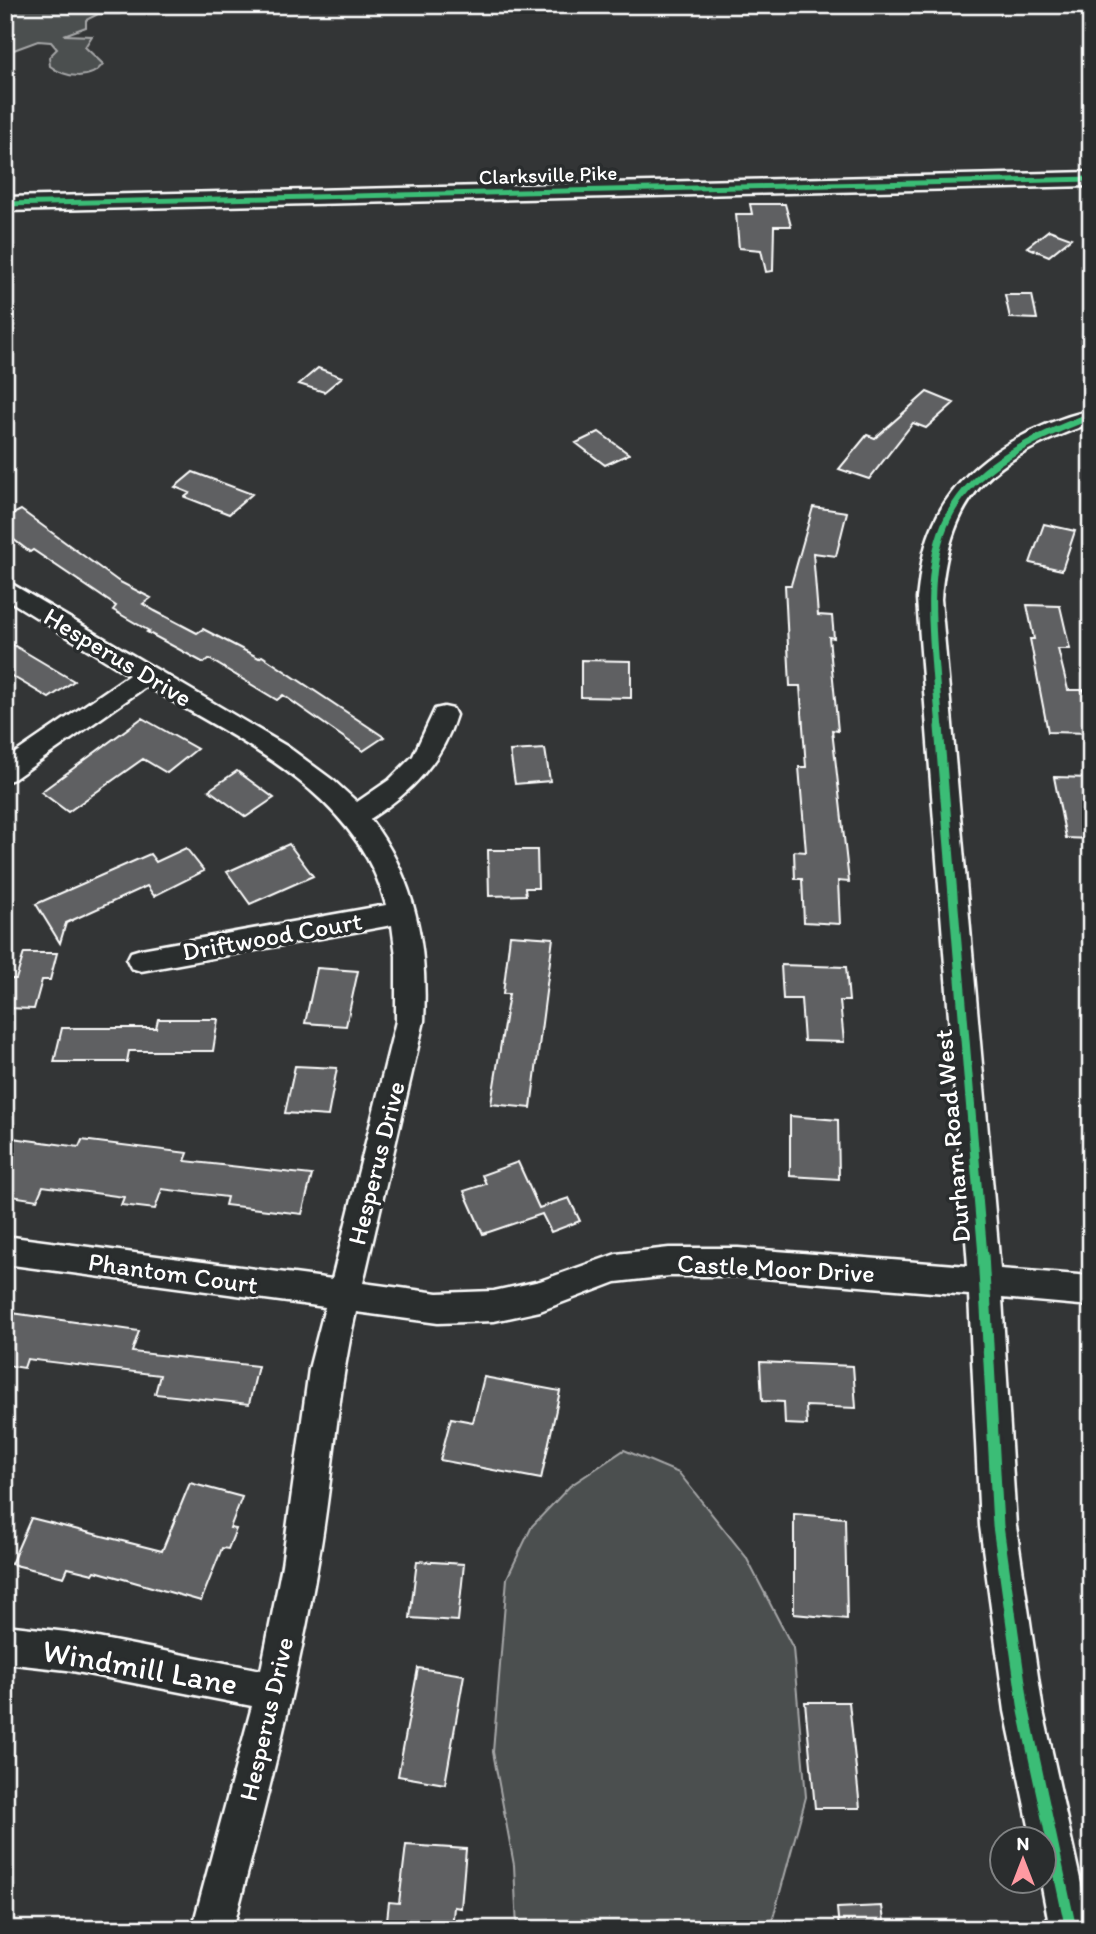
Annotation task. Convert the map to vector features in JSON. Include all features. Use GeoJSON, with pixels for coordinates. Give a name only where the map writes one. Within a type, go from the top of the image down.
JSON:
{"type":"FeatureCollection","features":[{"type":"Feature","properties":{"kind":"main road","name":"Clarksville Pike"},"geometry":{"type":"LineString","coordinates":[[5,204],[1091,178]]}},
{"type":"Feature","properties":{"kind":"street","name":"Durham Road West"},"geometry":{"type":"LineString","coordinates":[[1071,1929],[1045,1816],[1010,1626],[998,1526],[985,1283],[929,573],[935,542],[944,517],[961,493],[1007,453],[1039,436],[1091,416]]}},
{"type":"Feature","properties":{"kind":"street","name":"Hesperus Drive"},"geometry":{"type":"LineString","coordinates":[[5,587],[146,675],[279,753],[326,787],[355,816],[377,848],[404,912],[411,946],[414,985],[410,1021],[341,1296],[326,1369],[300,1565],[275,1692],[212,1929]]}},
{"type":"Feature","properties":{"kind":"street"},"geometry":{"type":"LineString","coordinates":[[5,773],[146,675]]}},
{"type":"Feature","properties":{"kind":"street"},"geometry":{"type":"LineString","coordinates":[[355,816],[388,796],[417,769],[435,742],[444,715]]}},
{"type":"Feature","properties":{"kind":"street","name":"Driftwood Court"},"geometry":{"type":"LineString","coordinates":[[141,961],[404,912]]}},
{"type":"Feature","properties":{"kind":"street","name":"Phantom Court"},"geometry":{"type":"LineString","coordinates":[[5,1250],[341,1296]]}},
{"type":"Feature","properties":{"kind":"street","name":"Castle Moor Drive"},"geometry":{"type":"LineString","coordinates":[[341,1296],[438,1308],[494,1306],[540,1296],[616,1268],[668,1262],[738,1262],[1091,1291]]}},
{"type":"Feature","properties":{"kind":"street","name":"Windmill Lane"},"geometry":{"type":"LineString","coordinates":[[5,1644],[67,1651],[275,1692]]}},
{"type":"Feature","properties":{"kind":"shaded area"},"geometry":{"type":"Polygon","coordinates":[[[5,5],[146,5],[119,14],[98,14],[86,20],[86,27],[64,35],[92,36],[85,47],[103,64],[92,73],[78,76],[63,73],[50,66],[49,57],[57,49],[51,42],[38,41],[11,51],[12,57],[5,59],[5,5]]]}},
{"type":"Feature","properties":{"kind":"shaded area"},"geometry":{"type":"Polygon","coordinates":[[[624,1450],[679,1473],[746,1557],[793,1648],[806,1797],[770,1929],[517,1929],[514,1865],[493,1752],[507,1578],[532,1526],[570,1486],[624,1450]]]}},
{"type":"Feature","properties":{"kind":"building"},"geometry":{"type":"Polygon","coordinates":[[[750,204],[785,204],[791,226],[774,226],[773,271],[766,272],[761,250],[739,248],[736,214],[752,214],[750,204]]]}},
{"type":"Feature","properties":{"kind":"building"},"geometry":{"type":"Polygon","coordinates":[[[1049,230],[1071,238],[1049,256],[1027,247],[1049,230]]]}},
{"type":"Feature","properties":{"kind":"building"},"geometry":{"type":"Polygon","coordinates":[[[1005,295],[1032,295],[1037,319],[1010,318],[1005,295]]]}},
{"type":"Feature","properties":{"kind":"building"},"geometry":{"type":"Polygon","coordinates":[[[318,368],[342,377],[324,392],[299,384],[318,368]]]}},
{"type":"Feature","properties":{"kind":"building"},"geometry":{"type":"Polygon","coordinates":[[[927,392],[954,403],[926,428],[913,423],[869,479],[839,469],[867,435],[875,438],[927,392]]]}},
{"type":"Feature","properties":{"kind":"building"},"geometry":{"type":"Polygon","coordinates":[[[599,432],[629,454],[605,465],[576,443],[599,432]]]}},
{"type":"Feature","properties":{"kind":"building"},"geometry":{"type":"Polygon","coordinates":[[[193,472],[252,494],[229,514],[185,497],[190,493],[175,487],[193,472]]]}},
{"type":"Feature","properties":{"kind":"building"},"geometry":{"type":"Polygon","coordinates":[[[813,507],[847,512],[836,556],[813,553],[818,615],[832,616],[834,638],[829,637],[838,731],[832,730],[849,882],[838,881],[840,924],[804,922],[802,879],[795,879],[794,851],[806,852],[799,767],[806,767],[800,686],[790,686],[785,585],[791,585],[813,507]]]}},
{"type":"Feature","properties":{"kind":"building"},"geometry":{"type":"Polygon","coordinates":[[[21,510],[118,581],[151,598],[143,604],[197,633],[203,629],[259,658],[262,656],[384,737],[363,751],[283,695],[277,700],[209,659],[204,663],[147,632],[149,631],[113,610],[116,606],[33,550],[30,552],[5,533],[5,518],[21,510]]]}},
{"type":"Feature","properties":{"kind":"building"},"geometry":{"type":"Polygon","coordinates":[[[1044,524],[1075,531],[1062,570],[1030,563],[1044,524]]]}},
{"type":"Feature","properties":{"kind":"building"},"geometry":{"type":"Polygon","coordinates":[[[1027,605],[1060,606],[1070,649],[1058,649],[1068,690],[1084,690],[1091,733],[1048,732],[1030,639],[1034,639],[1027,605]]]}},
{"type":"Feature","properties":{"kind":"building"},"geometry":{"type":"Polygon","coordinates":[[[5,640],[74,681],[49,698],[5,672],[5,640]]]}},
{"type":"Feature","properties":{"kind":"building"},"geometry":{"type":"Polygon","coordinates":[[[581,660],[631,661],[631,698],[581,697],[581,660]]]}},
{"type":"Feature","properties":{"kind":"building"},"geometry":{"type":"Polygon","coordinates":[[[142,718],[197,749],[167,773],[143,759],[68,812],[41,792],[142,718]]]}},
{"type":"Feature","properties":{"kind":"building"},"geometry":{"type":"Polygon","coordinates":[[[545,749],[550,781],[515,784],[510,751],[545,749]]]}},
{"type":"Feature","properties":{"kind":"building"},"geometry":{"type":"Polygon","coordinates":[[[237,771],[274,798],[246,817],[209,790],[237,771]]]}},
{"type":"Feature","properties":{"kind":"building"},"geometry":{"type":"Polygon","coordinates":[[[1054,777],[1091,778],[1091,839],[1066,838],[1054,777]]]}},
{"type":"Feature","properties":{"kind":"building"},"geometry":{"type":"Polygon","coordinates":[[[289,844],[313,876],[250,904],[227,872],[289,844]]]}},
{"type":"Feature","properties":{"kind":"building"},"geometry":{"type":"Polygon","coordinates":[[[186,848],[204,871],[154,896],[147,886],[66,923],[60,943],[36,904],[150,854],[156,862],[186,848]]]}},
{"type":"Feature","properties":{"kind":"building"},"geometry":{"type":"Polygon","coordinates":[[[488,850],[537,850],[538,888],[525,888],[526,895],[489,896],[488,850]]]}},
{"type":"Feature","properties":{"kind":"building"},"geometry":{"type":"Polygon","coordinates":[[[510,935],[553,938],[531,1108],[491,1104],[509,994],[503,994],[510,935]]]}},
{"type":"Feature","properties":{"kind":"building"},"geometry":{"type":"Polygon","coordinates":[[[24,953],[57,953],[50,980],[42,980],[34,1009],[5,1008],[5,979],[16,979],[24,953]]]}},
{"type":"Feature","properties":{"kind":"building"},"geometry":{"type":"Polygon","coordinates":[[[781,965],[846,967],[849,1001],[840,1001],[844,1042],[804,1041],[801,999],[783,999],[781,965]]]}},
{"type":"Feature","properties":{"kind":"building"},"geometry":{"type":"Polygon","coordinates":[[[317,968],[358,971],[346,1026],[305,1023],[317,968]]]}},
{"type":"Feature","properties":{"kind":"building"},"geometry":{"type":"Polygon","coordinates":[[[158,1019],[218,1019],[213,1051],[129,1051],[127,1062],[54,1062],[62,1028],[156,1028],[158,1019]]]}},
{"type":"Feature","properties":{"kind":"building"},"geometry":{"type":"Polygon","coordinates":[[[295,1066],[337,1068],[328,1116],[285,1113],[295,1066]]]}},
{"type":"Feature","properties":{"kind":"building"},"geometry":{"type":"Polygon","coordinates":[[[790,1116],[838,1120],[839,1179],[790,1176],[790,1116]]]}},
{"type":"Feature","properties":{"kind":"building"},"geometry":{"type":"Polygon","coordinates":[[[5,1137],[79,1147],[82,1140],[188,1153],[185,1161],[312,1175],[302,1214],[225,1205],[227,1197],[162,1189],[155,1209],[121,1205],[124,1197],[43,1186],[37,1200],[5,1195],[5,1137]]]}},
{"type":"Feature","properties":{"kind":"building"},"geometry":{"type":"Polygon","coordinates":[[[518,1162],[539,1208],[569,1198],[580,1221],[551,1232],[542,1214],[483,1234],[464,1191],[486,1184],[482,1175],[518,1162]]]}},
{"type":"Feature","properties":{"kind":"building"},"geometry":{"type":"Polygon","coordinates":[[[5,1312],[139,1331],[132,1352],[258,1366],[249,1404],[155,1394],[160,1375],[27,1359],[24,1368],[5,1365],[5,1312]]]}},
{"type":"Feature","properties":{"kind":"building"},"geometry":{"type":"Polygon","coordinates":[[[760,1362],[853,1366],[856,1408],[806,1406],[807,1425],[785,1424],[784,1402],[762,1401],[760,1362]]]}},
{"type":"Feature","properties":{"kind":"building"},"geometry":{"type":"Polygon","coordinates":[[[484,1377],[560,1391],[541,1479],[440,1460],[451,1418],[473,1422],[484,1377]]]}},
{"type":"Feature","properties":{"kind":"building"},"geometry":{"type":"Polygon","coordinates":[[[190,1483],[242,1497],[230,1528],[236,1529],[228,1549],[222,1548],[201,1601],[95,1571],[93,1574],[68,1568],[64,1577],[11,1564],[31,1518],[162,1551],[190,1483]]]}},
{"type":"Feature","properties":{"kind":"building"},"geometry":{"type":"Polygon","coordinates":[[[794,1514],[845,1518],[847,1619],[794,1614],[794,1514]]]}},
{"type":"Feature","properties":{"kind":"building"},"geometry":{"type":"Polygon","coordinates":[[[417,1561],[464,1564],[458,1621],[410,1618],[417,1561]]]}},
{"type":"Feature","properties":{"kind":"building"},"geometry":{"type":"Polygon","coordinates":[[[418,1668],[464,1675],[445,1784],[398,1776],[418,1668]]]}},
{"type":"Feature","properties":{"kind":"building"},"geometry":{"type":"Polygon","coordinates":[[[805,1702],[849,1702],[860,1808],[815,1808],[805,1702]]]}},
{"type":"Feature","properties":{"kind":"building"},"geometry":{"type":"Polygon","coordinates":[[[406,1845],[466,1849],[461,1908],[454,1907],[452,1929],[386,1929],[389,1902],[399,1903],[406,1845]]]}},
{"type":"Feature","properties":{"kind":"building"},"geometry":{"type":"Polygon","coordinates":[[[882,1906],[885,1929],[839,1929],[837,1908],[882,1906]]]}},
{"type":"Feature","properties":{"kind":"cycle path"},"geometry":{"type":"LineString","coordinates":[[5,204],[1091,179]]}},
{"type":"Feature","properties":{"kind":"cycle path"},"geometry":{"type":"LineString","coordinates":[[1071,1929],[1024,1711],[998,1526],[985,1283],[929,599],[933,561],[942,529],[956,502],[975,479],[999,459],[1026,443],[1091,416]]}}]}
